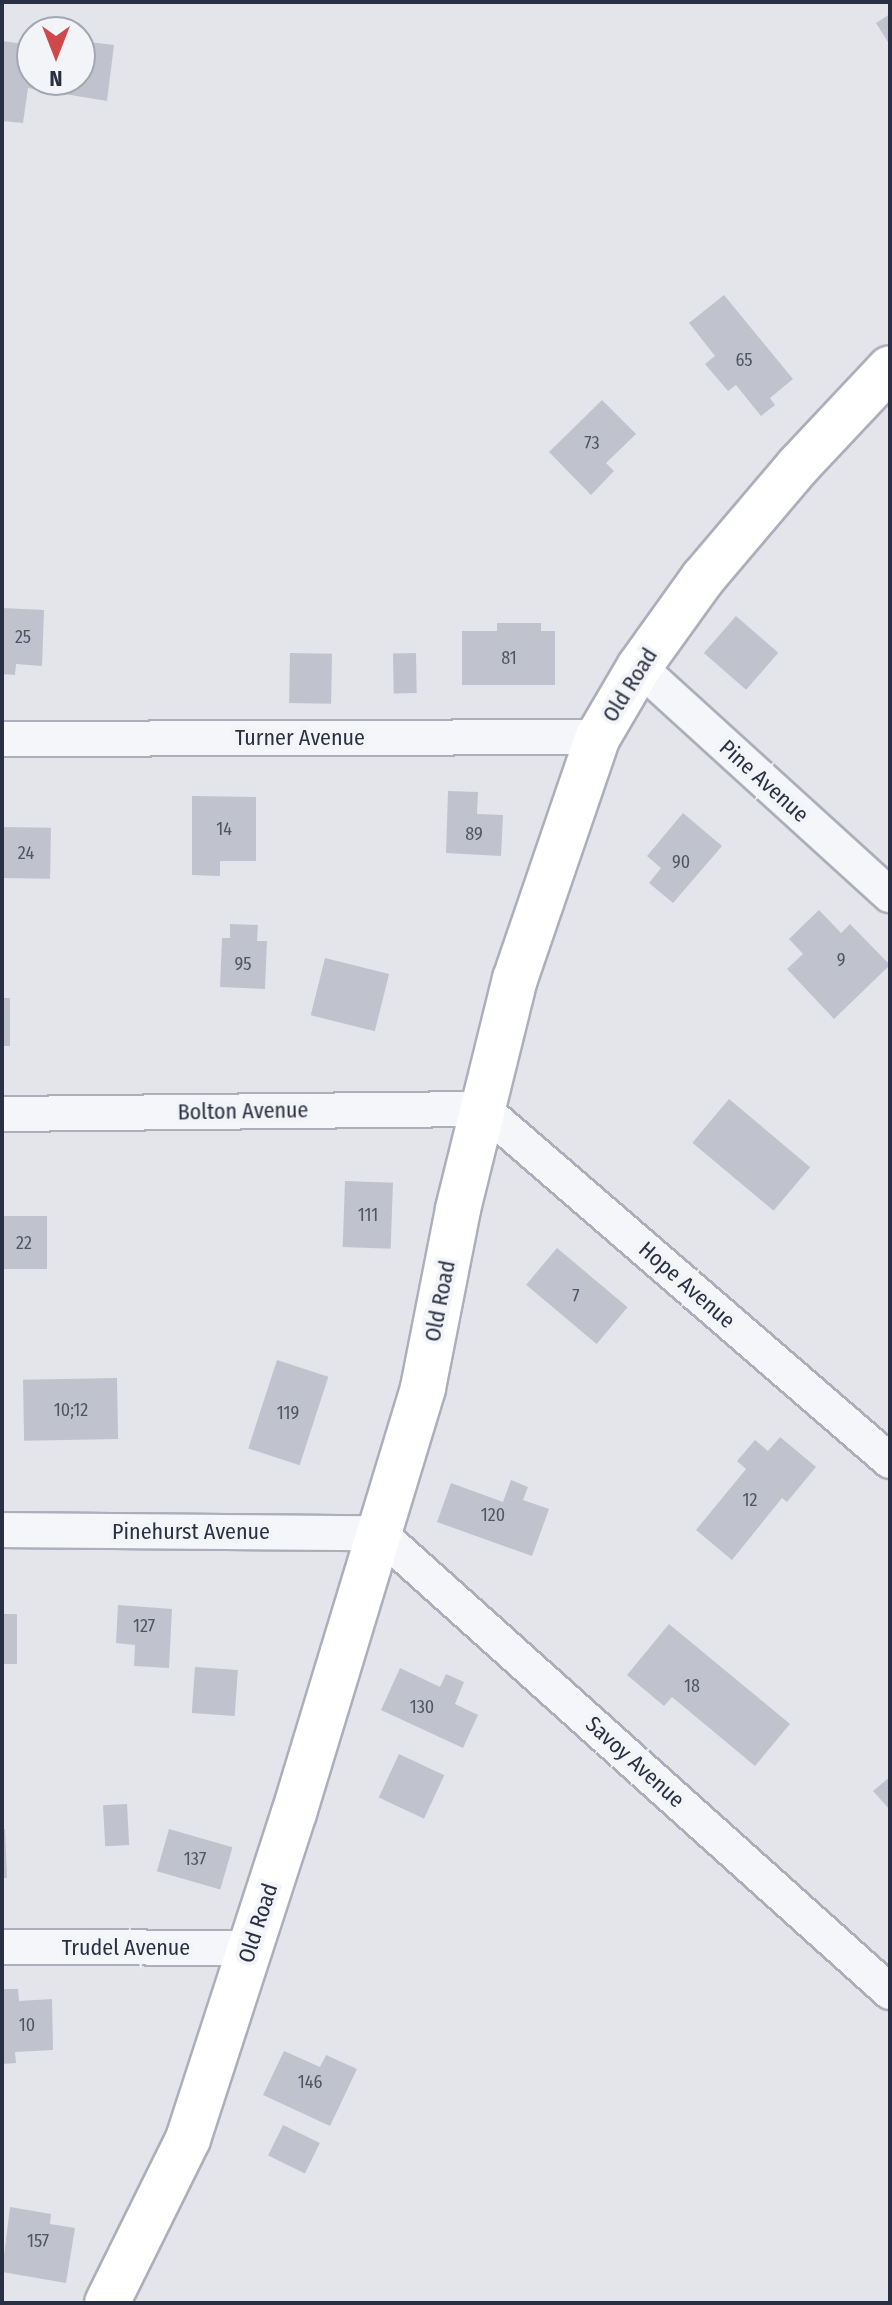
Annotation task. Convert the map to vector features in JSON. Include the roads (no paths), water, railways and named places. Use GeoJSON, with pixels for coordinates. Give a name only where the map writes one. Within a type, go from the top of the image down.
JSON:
{"type":"FeatureCollection","features":[{"type":"Feature","properties":{"kind":"street","name":"Old Road"},"geometry":{"type":"LineString","coordinates":[[107,2303],[188,2139],[250,1948],[423,1388],[458,1209],[515,979],[598,737],[639,667],[703,578],[798,466],[890,368]]}},
{"type":"Feature","properties":{"kind":"street","name":"Pine Avenue"},"geometry":{"type":"LineString","coordinates":[[639,667],[890,895]]}},
{"type":"Feature","properties":{"kind":"street","name":"Turner Avenue"},"geometry":{"type":"LineString","coordinates":[[2,739],[598,737]]}},
{"type":"Feature","properties":{"kind":"street","name":"Bolton Avenue"},"geometry":{"type":"LineString","coordinates":[[2,1114],[483,1109]]}},
{"type":"Feature","properties":{"kind":"street","name":"Hope Avenue"},"geometry":{"type":"LineString","coordinates":[[483,1109],[890,1461]]}},
{"type":"Feature","properties":{"kind":"street","name":"Pinehurst Avenue"},"geometry":{"type":"LineString","coordinates":[[2,1530],[379,1533]]}},
{"type":"Feature","properties":{"kind":"street","name":"Savoy Avenue"},"geometry":{"type":"LineString","coordinates":[[379,1533],[890,1992]]}},
{"type":"Feature","properties":{"kind":"street","name":"Trudel Avenue"},"geometry":{"type":"LineString","coordinates":[[2,1947],[250,1948]]}}]}
